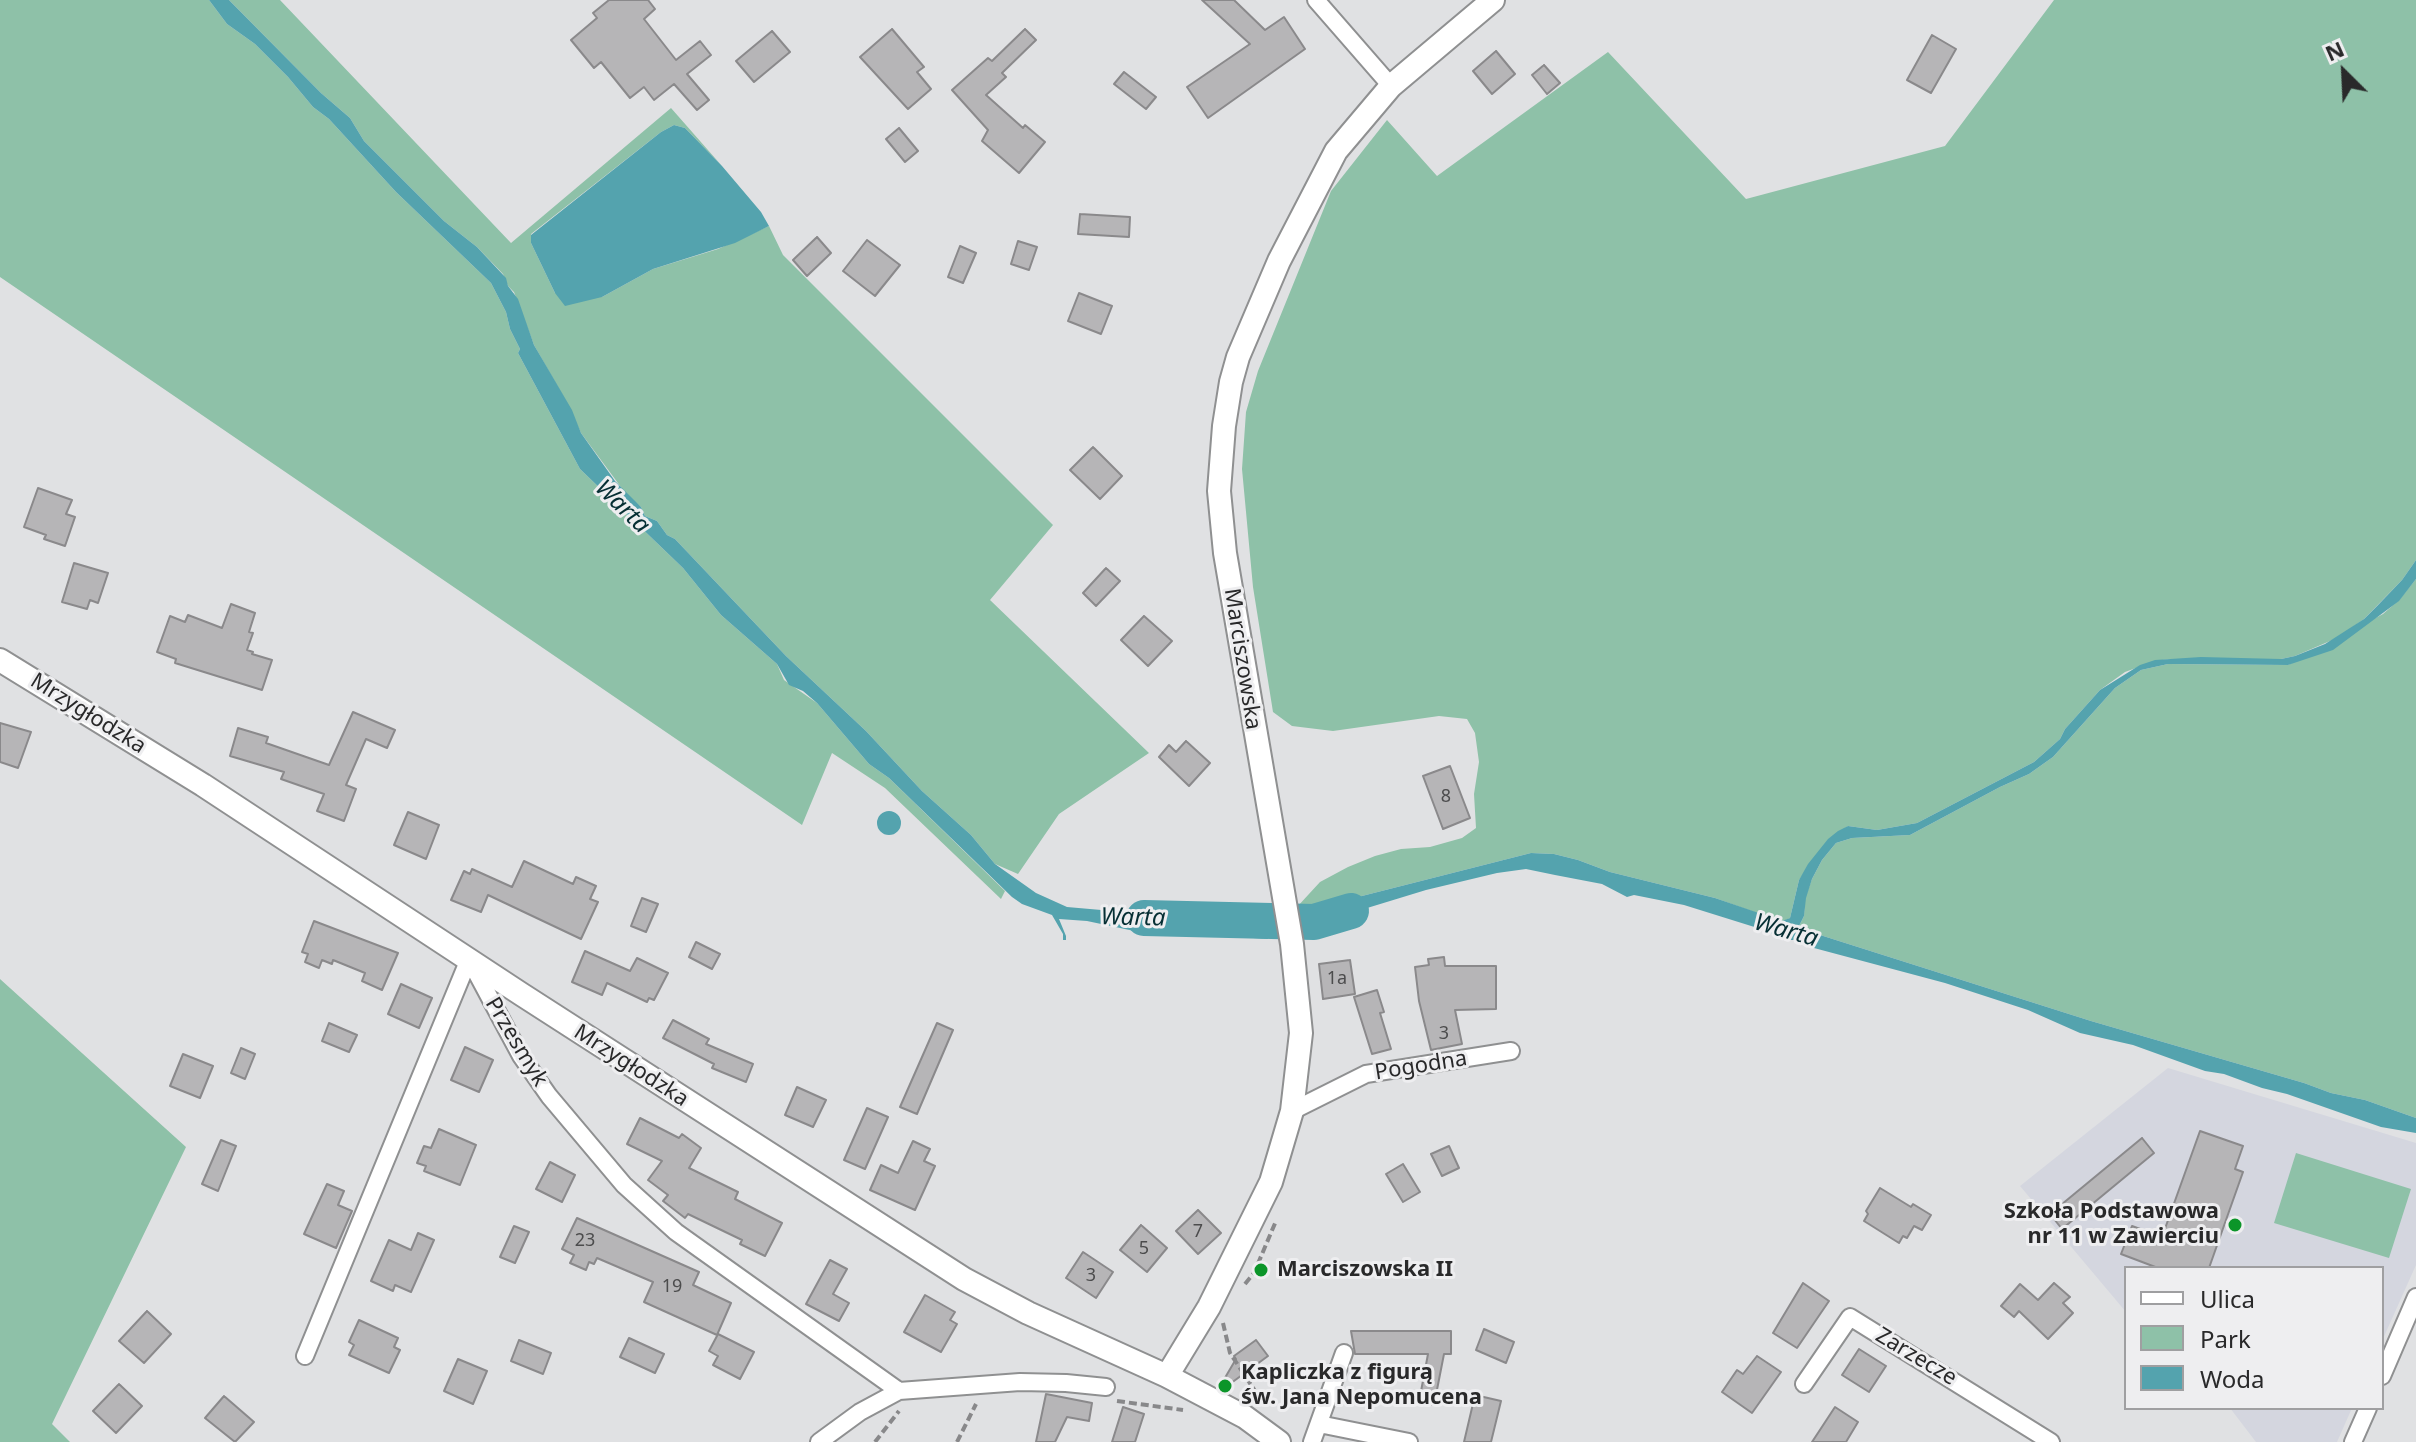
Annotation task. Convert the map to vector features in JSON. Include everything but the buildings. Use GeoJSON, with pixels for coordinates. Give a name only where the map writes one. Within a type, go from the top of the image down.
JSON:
{"type":"FeatureCollection","features":[{"type":"Feature","properties":{"kind":"street"},"geometry":{"type":"LineString","coordinates":[[1316,0],[1391,86]]}},
{"type":"Feature","properties":{"kind":"street","name":"Marciszowska"},"geometry":{"type":"LineString","coordinates":[[1167,1376],[1209,1307],[1271,1182],[1292,1111],[1301,1033],[1292,944],[1225,553],[1219,491],[1224,426],[1238,357],[1296,225],[1336,151],[1391,86],[1493,0]]}},
{"type":"Feature","properties":{"kind":"street","name":"Mrzygłodzka"},"geometry":{"type":"LineString","coordinates":[[0,660],[203,785],[964,1279],[1028,1313],[1167,1376],[1245,1417],[1279,1442]]}},
{"type":"Feature","properties":{"kind":"street","name":"Przesmyk"},"geometry":{"type":"LineString","coordinates":[[305,1356],[469,959]]}},
{"type":"Feature","properties":{"kind":"street","name":"Przesmyk"},"geometry":{"type":"LineString","coordinates":[[469,959],[521,1056],[549,1096],[624,1185],[676,1232],[902,1396]]}},
{"type":"Feature","properties":{"kind":"street","name":"Pogodna"},"geometry":{"type":"LineString","coordinates":[[1292,1111],[1366,1074],[1511,1051]]}},
{"type":"Feature","properties":{"kind":"street"},"geometry":{"type":"LineString","coordinates":[[2384,1371],[2416,1297]]}},
{"type":"Feature","properties":{"kind":"street","name":"Zarzecze"},"geometry":{"type":"LineString","coordinates":[[1804,1384],[1850,1317],[2051,1442]]}},
{"type":"Feature","properties":{"kind":"street"},"geometry":{"type":"LineString","coordinates":[[1312,1442],[1344,1353]]}},
{"type":"Feature","properties":{"kind":"street"},"geometry":{"type":"LineString","coordinates":[[819,1442],[860,1412],[902,1396],[1020,1382],[1106,1387]]}},
{"type":"Feature","properties":{"kind":"street"},"geometry":{"type":"LineString","coordinates":[[2353,1442],[2367,1410]]}},
{"type":"Feature","properties":{"kind":"street"},"geometry":{"type":"LineString","coordinates":[[1319,1424],[1409,1442]]}},
{"type":"Feature","properties":{"kind":"path"},"geometry":{"type":"LineString","coordinates":[[1240,1291],[1254,1273],[1270,1238],[1276,1211]]}},
{"type":"Feature","properties":{"kind":"path"},"geometry":{"type":"LineString","coordinates":[[1223,1322],[1230,1353],[1266,1407]]}},
{"type":"Feature","properties":{"kind":"path"},"geometry":{"type":"LineString","coordinates":[[957,1442],[980,1395]]}},
{"type":"Feature","properties":{"kind":"path"},"geometry":{"type":"LineString","coordinates":[[875,1442],[902,1396]]}},
{"type":"Feature","properties":{"kind":"shaded area","name":"Szkoła Podstawowa nr 11 w Zawierciu"},"geometry":{"type":"Polygon","coordinates":[[[2168,1068],[2416,1143],[2416,1265],[2384,1337],[2384,1266],[2124,1266],[2124,1310],[2020,1186],[2168,1068]]]}},
{"type":"Feature","properties":{"kind":"shaded area"},"geometry":{"type":"Polygon","coordinates":[[[2232,1410],[2351,1410],[2337,1442],[2256,1442],[2232,1410]]]}},
{"type":"Feature","properties":{"kind":"green space"},"geometry":{"type":"Polygon","coordinates":[[[0,0],[209,0],[227,24],[255,44],[396,192],[491,283],[506,312],[520,349],[518,353],[580,469],[683,568],[721,615],[777,664],[784,680],[817,703],[869,764],[889,778],[1005,891],[1001,899],[885,788],[832,753],[802,825],[0,277],[0,0]]]}},
{"type":"Feature","properties":{"kind":"green space"},"geometry":{"type":"Polygon","coordinates":[[[229,0],[280,0],[511,243],[671,108],[722,166],[685,128],[674,125],[661,132],[531,234],[531,243],[555,293],[602,297],[653,269],[718,249],[769,226],[783,255],[1053,525],[990,600],[1149,753],[1059,814],[1018,874],[995,864],[971,835],[922,791],[866,731],[786,656],[675,539],[667,535],[657,521],[645,516],[581,433],[534,345],[514,292],[503,274],[477,247],[444,221],[364,141],[350,118],[229,0]]]}},
{"type":"Feature","properties":{"kind":"green space"},"geometry":{"type":"Polygon","coordinates":[[[2054,0],[2416,0],[2416,560],[2402,580],[2364,619],[2337,638],[2295,656],[2281,659],[2170,659],[2125,672],[2100,690],[2065,729],[2060,739],[2034,762],[1917,823],[1877,830],[1848,826],[1828,840],[1799,880],[1790,918],[1782,922],[1715,898],[1610,872],[1578,860],[1531,853],[1358,897],[1302,916],[1297,907],[1320,882],[1348,867],[1401,849],[1430,847],[1462,838],[1476,828],[1474,794],[1479,762],[1475,733],[1467,719],[1439,716],[1333,731],[1292,726],[1273,712],[1253,587],[1242,469],[1246,412],[1258,371],[1331,191],[1387,120],[1437,176],[1608,52],[1746,199],[1945,146],[2054,0]]]}},
{"type":"Feature","properties":{"kind":"green space"},"geometry":{"type":"Polygon","coordinates":[[[2416,579],[2416,1118],[2365,1100],[2331,1093],[2091,1021],[1798,928],[1804,916],[1805,898],[1812,879],[1836,843],[1852,838],[1910,835],[2029,774],[2053,757],[2115,688],[2141,670],[2168,664],[2288,665],[2383,614],[2416,579]]]}},
{"type":"Feature","properties":{"kind":"green space"},"geometry":{"type":"Polygon","coordinates":[[[0,979],[186,1147],[52,1424],[70,1442],[0,1442],[0,979]]]}},
{"type":"Feature","properties":{"kind":"green space"},"geometry":{"type":"Polygon","coordinates":[[[2296,1153],[2411,1189],[2389,1258],[2274,1223],[2296,1153]]]}},
{"type":"Feature","properties":{"kind":"water"},"geometry":{"type":"Polygon","coordinates":[[[209,0],[229,0],[350,118],[364,141],[506,278],[518,299],[534,345],[572,410],[581,433],[615,481],[641,507],[645,516],[657,521],[667,535],[675,539],[786,656],[866,731],[922,791],[971,835],[995,864],[1036,893],[1067,907],[1170,916],[1192,909],[1190,936],[1139,932],[1087,921],[1059,919],[1066,936],[1063,940],[1063,934],[1052,915],[1012,897],[889,778],[869,764],[817,703],[803,691],[789,685],[777,664],[721,615],[683,568],[580,469],[518,353],[520,349],[506,312],[491,283],[396,192],[255,44],[227,24],[209,0]]]}},
{"type":"Feature","properties":{"kind":"water"},"geometry":{"type":"Polygon","coordinates":[[[674,125],[685,128],[722,166],[769,226],[735,243],[653,269],[602,297],[565,306],[555,293],[531,243],[531,235],[674,125]]]}},
{"type":"Feature","properties":{"kind":"water"},"geometry":{"type":"Polygon","coordinates":[[[2416,560],[2416,579],[2399,601],[2333,650],[2288,665],[2168,664],[2141,670],[2115,688],[2053,757],[2029,774],[1910,835],[1852,838],[1836,843],[1812,879],[1804,916],[1798,928],[2091,1021],[2331,1093],[2365,1100],[2416,1118],[2416,1133],[2381,1127],[2133,1045],[2080,1033],[2028,1010],[1945,983],[1814,948],[1802,940],[1786,940],[1684,905],[1634,895],[1627,897],[1602,884],[1526,869],[1426,890],[1305,927],[1302,916],[1358,897],[1531,853],[1578,860],[1610,872],[1715,898],[1782,921],[1790,918],[1799,880],[1808,864],[1838,831],[1848,826],[1877,830],[1917,823],[2034,762],[2060,739],[2065,729],[2100,690],[2140,665],[2155,660],[2201,657],[2281,659],[2325,644],[2364,619],[2402,580],[2416,560]]]}},
{"type":"Feature","properties":{"kind":"water"},"geometry":{"type":"Polygon","coordinates":[[[889,811],[898,814],[901,823],[898,832],[889,835],[880,832],[877,823],[880,814],[889,811]]]}},
{"type":"Feature","properties":{"kind":"water"},"geometry":{"type":"Polygon","coordinates":[[[1262,909],[1268,939],[1210,935],[1213,910],[1262,909]]]}},
{"type":"Feature","properties":{"kind":"waterway","name":"Warta"},"geometry":{"type":"LineString","coordinates":[[1144,918],[1314,922],[1351,911]]}},
{"type":"Feature","properties":{"kind":"place","name":"Szkoła Podstawowa nr 11 w Zawierciu"},"geometry":{"type":"Point","coordinates":[2235,1225]}},
{"type":"Feature","properties":{"kind":"place","name":"Marciszowska II"},"geometry":{"type":"Point","coordinates":[1261,1270]}},
{"type":"Feature","properties":{"kind":"place","name":"Kapliczka z figurą św. Jana Nepomucena"},"geometry":{"type":"Point","coordinates":[1225,1386]}}]}
